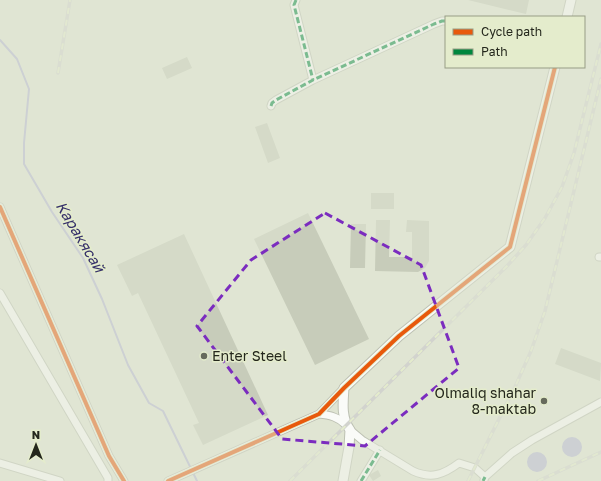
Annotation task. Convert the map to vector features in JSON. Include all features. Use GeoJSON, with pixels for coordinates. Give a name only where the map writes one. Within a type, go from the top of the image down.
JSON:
{"type":"FeatureCollection","features":[{"type":"Feature","properties":{"kind":"street"},"geometry":{"type":"LineString","coordinates":[[296,0],[294,5],[313,80]]}},
{"type":"Feature","properties":{"kind":"street"},"geometry":{"type":"LineString","coordinates":[[567,16],[571,0]]}},
{"type":"Feature","properties":{"kind":"street"},"geometry":{"type":"LineString","coordinates":[[271,106],[276,100],[313,80],[434,24],[445,21]]}},
{"type":"Feature","properties":{"kind":"street"},"geometry":{"type":"LineString","coordinates":[[168,481],[319,414],[399,336],[510,247],[556,68]]}},
{"type":"Feature","properties":{"kind":"street"},"geometry":{"type":"LineString","coordinates":[[0,207],[109,456],[124,481]]}},
{"type":"Feature","properties":{"kind":"street"},"geometry":{"type":"LineString","coordinates":[[0,292],[108,478],[108,481]]}},
{"type":"Feature","properties":{"kind":"street"},"geometry":{"type":"LineString","coordinates":[[344,388],[342,407],[348,427],[349,447],[344,481]]}},
{"type":"Feature","properties":{"kind":"street"},"geometry":{"type":"LineString","coordinates":[[319,414],[331,415],[340,419],[362,440],[422,475],[442,474],[458,463],[475,468],[484,479],[512,453],[532,440],[601,402]]}},
{"type":"Feature","properties":{"kind":"street"},"geometry":{"type":"LineString","coordinates":[[349,447],[362,440]]}},
{"type":"Feature","properties":{"kind":"street"},"geometry":{"type":"LineString","coordinates":[[361,481],[380,450]]}},
{"type":"Feature","properties":{"kind":"street"},"geometry":{"type":"LineString","coordinates":[[0,463],[60,481]]}},
{"type":"Feature","properties":{"kind":"highlighted area"},"geometry":{"type":"Polygon","coordinates":[[[325,213],[421,265],[459,368],[365,446],[282,439],[197,326],[251,260],[325,213]]]}},
{"type":"Feature","properties":{"kind":"water"},"geometry":{"type":"Polygon","coordinates":[[[572,437],[579,440],[582,447],[579,454],[572,457],[565,454],[562,447],[565,440],[572,437]]]}},
{"type":"Feature","properties":{"kind":"water"},"geometry":{"type":"Polygon","coordinates":[[[537,452],[544,455],[547,462],[544,469],[537,472],[530,469],[527,462],[530,455],[537,452]]]}},
{"type":"Feature","properties":{"kind":"building"},"geometry":{"type":"Polygon","coordinates":[[[468,0],[529,0],[526,14],[468,0]]]}},
{"type":"Feature","properties":{"kind":"building"},"geometry":{"type":"Polygon","coordinates":[[[187,57],[192,68],[167,79],[162,68],[187,57]]]}},
{"type":"Feature","properties":{"kind":"building"},"geometry":{"type":"Polygon","coordinates":[[[267,123],[280,158],[268,163],[255,127],[267,123]]]}},
{"type":"Feature","properties":{"kind":"building"},"geometry":{"type":"Polygon","coordinates":[[[371,193],[394,193],[394,209],[371,209],[371,193]]]}},
{"type":"Feature","properties":{"kind":"building"},"geometry":{"type":"Polygon","coordinates":[[[308,213],[369,339],[315,365],[254,239],[308,213]]]}},
{"type":"Feature","properties":{"kind":"building"},"geometry":{"type":"Polygon","coordinates":[[[376,220],[390,220],[389,257],[412,257],[412,232],[406,232],[407,220],[429,221],[429,261],[425,268],[418,272],[375,271],[376,220]]]}},
{"type":"Feature","properties":{"kind":"building"},"geometry":{"type":"Polygon","coordinates":[[[351,224],[366,224],[365,268],[350,268],[351,224]]]}},
{"type":"Feature","properties":{"kind":"building","name":"Enter Steel"},"geometry":{"type":"Polygon","coordinates":[[[184,234],[268,415],[203,445],[193,425],[199,423],[138,293],[132,296],[117,265],[184,234]]]}},
{"type":"Feature","properties":{"kind":"building"},"geometry":{"type":"Polygon","coordinates":[[[561,348],[601,363],[600,381],[555,364],[561,348]]]}},
{"type":"Feature","properties":{"kind":"building"},"geometry":{"type":"Polygon","coordinates":[[[378,470],[381,476],[373,481],[369,475],[378,470]]]}},
{"type":"Feature","properties":{"kind":"waterway","name":"Каракясай"},"geometry":{"type":"LineString","coordinates":[[0,40],[17,59],[29,89],[24,143],[24,164],[52,212],[83,258],[102,299],[128,365],[149,403],[163,411],[197,481]]}},
{"type":"Feature","properties":{"kind":"railway"},"geometry":{"type":"LineString","coordinates":[[58,73],[70,0]]}},
{"type":"Feature","properties":{"kind":"railway"},"geometry":{"type":"LineString","coordinates":[[290,481],[507,266],[526,245],[545,218],[562,187],[574,153],[601,44]]}},
{"type":"Feature","properties":{"kind":"railway"},"geometry":{"type":"LineString","coordinates":[[468,481],[515,387],[531,351],[545,311],[601,79]]}},
{"type":"Feature","properties":{"kind":"railway"},"geometry":{"type":"LineString","coordinates":[[538,481],[601,452]]}},
{"type":"Feature","properties":{"kind":"marked path"},"geometry":{"type":"LineString","coordinates":[[296,0],[294,5],[313,80]]}},
{"type":"Feature","properties":{"kind":"marked path"},"geometry":{"type":"LineString","coordinates":[[271,106],[276,100],[313,80],[434,24],[445,21]]}},
{"type":"Feature","properties":{"kind":"marked path"},"geometry":{"type":"LineString","coordinates":[[361,481],[380,450]]}},
{"type":"Feature","properties":{"kind":"marked path"},"geometry":{"type":"LineString","coordinates":[[483,481],[485,477]]}},
{"type":"Feature","properties":{"kind":"cycle path"},"geometry":{"type":"LineString","coordinates":[[168,481],[319,414],[399,336],[510,247],[555,68]]}},
{"type":"Feature","properties":{"kind":"cycle path"},"geometry":{"type":"LineString","coordinates":[[0,207],[109,456],[124,481]]}},
{"type":"Feature","properties":{"kind":"place","name":"Enter Steel"},"geometry":{"type":"Point","coordinates":[204,356]}},
{"type":"Feature","properties":{"kind":"place","name":"Olmaliq shahar 8-maktab"},"geometry":{"type":"Point","coordinates":[544,401]}}]}
